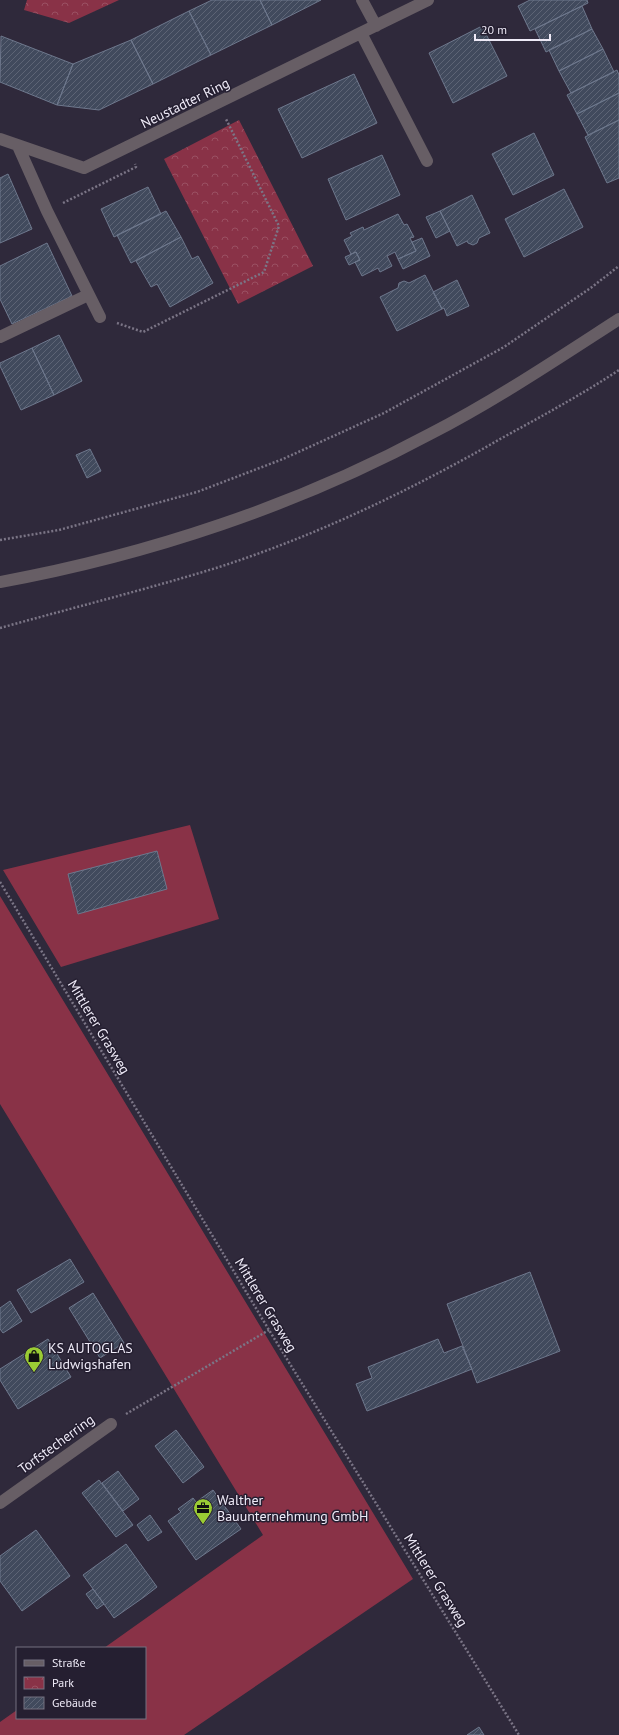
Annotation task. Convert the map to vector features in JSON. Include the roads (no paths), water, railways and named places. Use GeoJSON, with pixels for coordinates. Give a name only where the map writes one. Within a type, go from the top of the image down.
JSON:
{"type":"FeatureCollection","features":[{"type":"Feature","properties":{"kind":"street"},"geometry":{"type":"LineString","coordinates":[[362,0],[376,26]]}},
{"type":"Feature","properties":{"kind":"street","name":"Neustadter Ring"},"geometry":{"type":"LineString","coordinates":[[0,139],[84,168],[428,0]]}},
{"type":"Feature","properties":{"kind":"street"},"geometry":{"type":"LineString","coordinates":[[361,33],[427,161]]}},
{"type":"Feature","properties":{"kind":"street"},"geometry":{"type":"LineString","coordinates":[[18,146],[47,211],[100,317]]}},
{"type":"Feature","properties":{"kind":"street"},"geometry":{"type":"LineString","coordinates":[[0,337],[88,295]]}},
{"type":"Feature","properties":{"kind":"street"},"geometry":{"type":"LineString","coordinates":[[0,582],[33,576],[136,551],[247,515],[330,482],[430,434],[518,384],[619,319]]}},
{"type":"Feature","properties":{"kind":"street","name":"Torfstecherring"},"geometry":{"type":"LineString","coordinates":[[0,1503],[110,1424]]}},
{"type":"Feature","properties":{"kind":"place","name":"KS AUTOGLAS Ludwigshafen"},"geometry":{"type":"Point","coordinates":[34,1373]}},
{"type":"Feature","properties":{"kind":"place","name":"Walther Bauunternehmung GmbH"},"geometry":{"type":"Point","coordinates":[203,1525]}}]}
